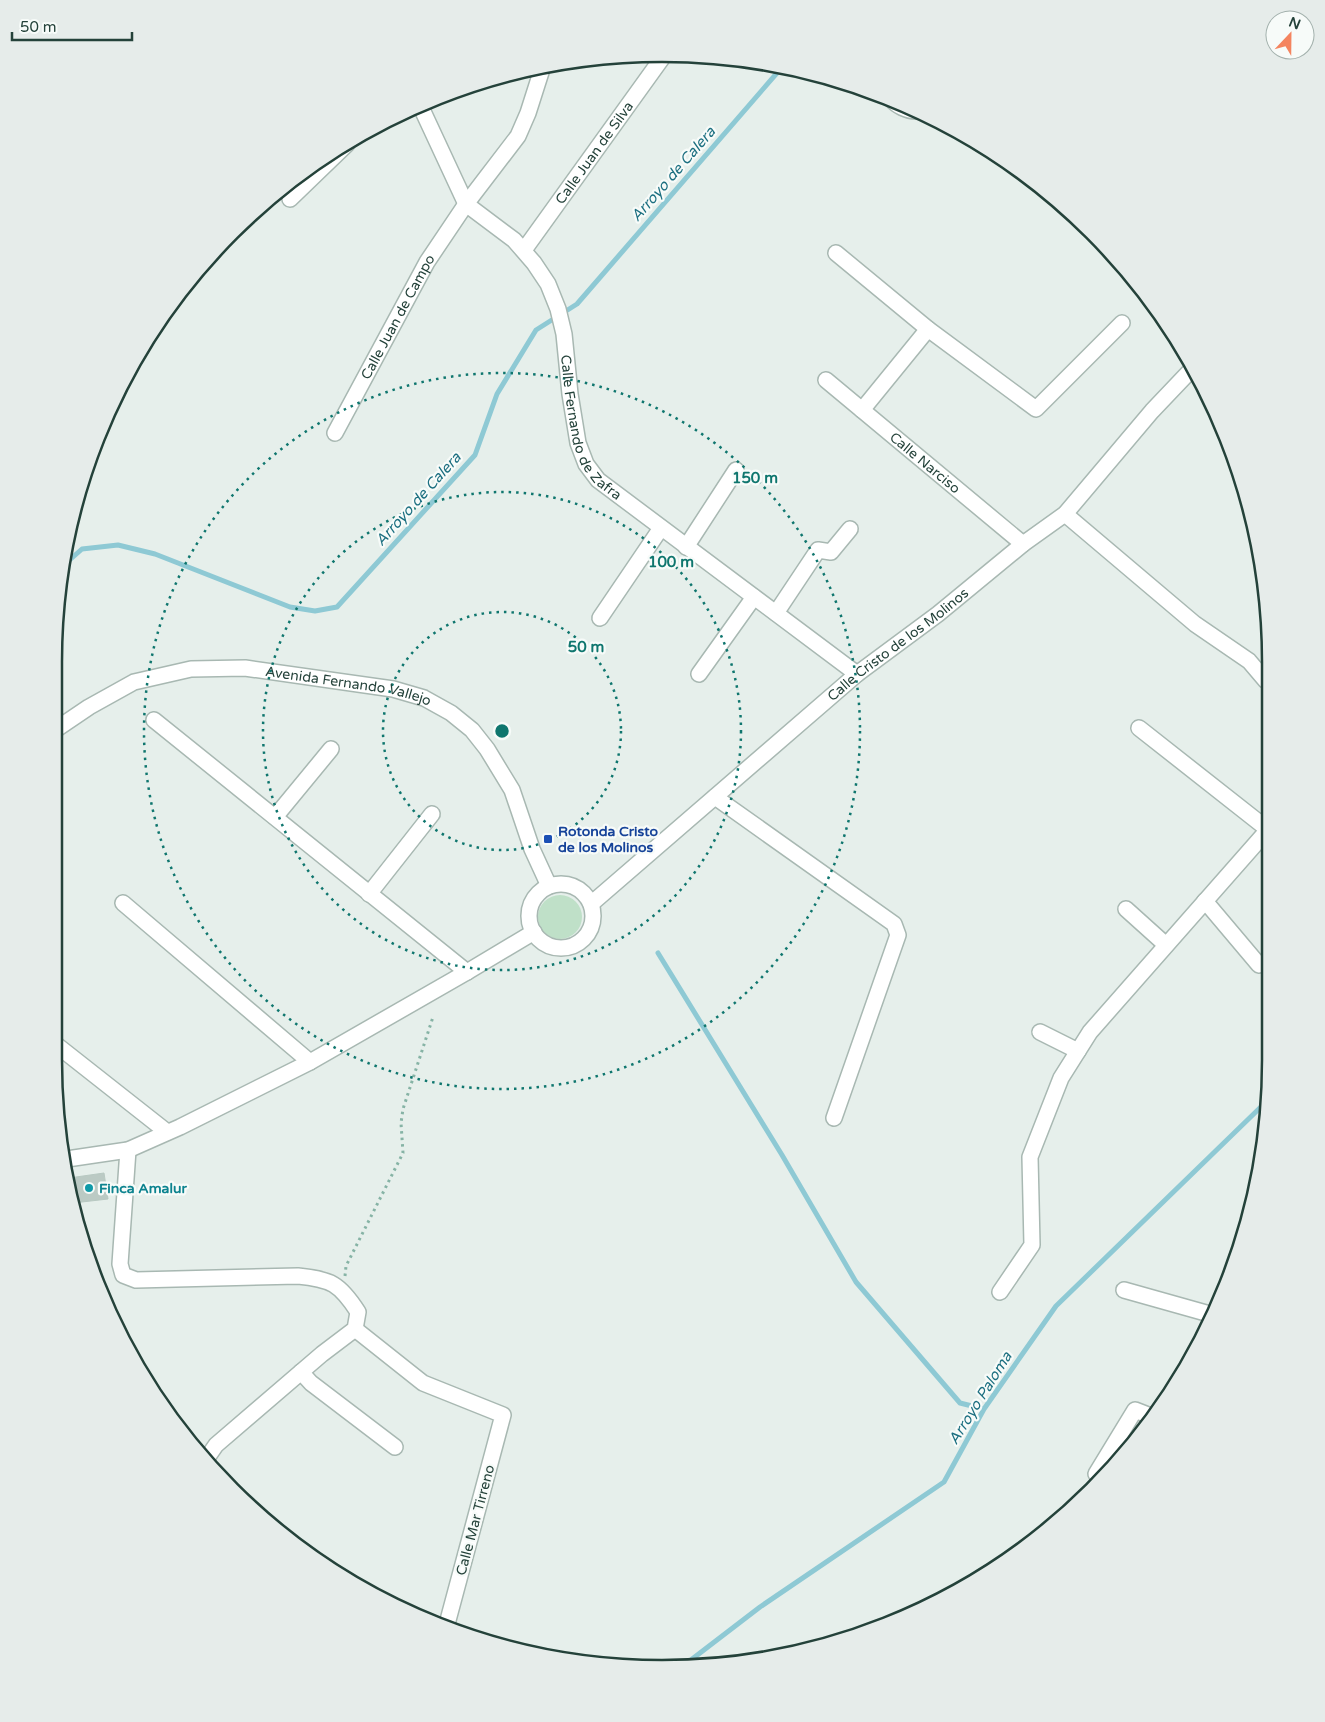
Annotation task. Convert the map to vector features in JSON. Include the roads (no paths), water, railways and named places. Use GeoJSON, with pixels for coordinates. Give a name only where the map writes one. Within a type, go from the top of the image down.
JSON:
{"type":"FeatureCollection","features":[{"type":"Feature","properties":{"kind":"street","name":"Calle Juan de Silva"},"geometry":{"type":"LineString","coordinates":[[524,250],[659,62]]}},
{"type":"Feature","properties":{"kind":"street","name":"Calle Juan de Campo"},"geometry":{"type":"LineString","coordinates":[[335,433],[426,262],[466,204],[518,136],[528,113],[540,75]]}},
{"type":"Feature","properties":{"kind":"street","name":"Calle Fernando de Zafra"},"geometry":{"type":"LineString","coordinates":[[423,112],[466,204],[514,240],[524,250],[548,284],[555,300],[564,334],[570,394],[578,443],[586,464],[598,480],[858,674]]}},
{"type":"Feature","properties":{"kind":"street"},"geometry":{"type":"LineString","coordinates":[[290,199],[320,171]]}},
{"type":"Feature","properties":{"kind":"street"},"geometry":{"type":"LineString","coordinates":[[836,253],[928,329],[1036,409],[1122,323]]}},
{"type":"Feature","properties":{"kind":"street"},"geometry":{"type":"LineString","coordinates":[[862,410],[928,329]]}},
{"type":"Feature","properties":{"kind":"street","name":"Calle Cristo de los Molinos"},"geometry":{"type":"LineString","coordinates":[[591,904],[858,674],[938,614],[1023,544],[1065,514],[1152,410],[1190,377]]}},
{"type":"Feature","properties":{"kind":"street","name":"Calle Narciso"},"geometry":{"type":"LineString","coordinates":[[826,380],[1023,544]]}},
{"type":"Feature","properties":{"kind":"street"},"geometry":{"type":"LineString","coordinates":[[686,547],[736,470]]}},
{"type":"Feature","properties":{"kind":"street"},"geometry":{"type":"LineString","coordinates":[[1065,514],[1195,624],[1249,661],[1262,676]]}},
{"type":"Feature","properties":{"kind":"street"},"geometry":{"type":"LineString","coordinates":[[600,618],[661,528]]}},
{"type":"Feature","properties":{"kind":"street"},"geometry":{"type":"LineString","coordinates":[[776,613],[818,550],[831,552],[850,529]]}},
{"type":"Feature","properties":{"kind":"street"},"geometry":{"type":"LineString","coordinates":[[699,674],[754,597]]}},
{"type":"Feature","properties":{"kind":"street","name":"Avenida Fernando Vallejo"},"geometry":{"type":"LineString","coordinates":[[63,725],[89,707],[134,682],[190,669],[245,668],[393,689],[424,698],[451,713],[472,730],[487,748],[512,790],[532,848],[549,886]]}},
{"type":"Feature","properties":{"kind":"street"},"geometry":{"type":"LineString","coordinates":[[154,720],[467,972]]}},
{"type":"Feature","properties":{"kind":"street"},"geometry":{"type":"LineString","coordinates":[[1139,728],[1262,825]]}},
{"type":"Feature","properties":{"kind":"street"},"geometry":{"type":"LineString","coordinates":[[274,817],[331,749]]}},
{"type":"Feature","properties":{"kind":"street"},"geometry":{"type":"LineString","coordinates":[[715,797],[894,924],[898,935],[834,1118]]}},
{"type":"Feature","properties":{"kind":"street"},"geometry":{"type":"LineString","coordinates":[[370,894],[432,814]]}},
{"type":"Feature","properties":{"kind":"street"},"geometry":{"type":"LineString","coordinates":[[1000,1292],[1032,1245],[1030,1157],[1061,1078],[1090,1032],[1262,837]]}},
{"type":"Feature","properties":{"kind":"street"},"geometry":{"type":"LineString","coordinates":[[569,884],[578,888],[586,895],[591,904],[593,914],[592,925],[588,934],[580,942],[571,946],[555,947],[540,940],[534,932],[530,916],[533,901],[539,892],[549,886],[569,884]]}},
{"type":"Feature","properties":{"kind":"street"},"geometry":{"type":"LineString","coordinates":[[1205,901],[1259,965]]}},
{"type":"Feature","properties":{"kind":"street"},"geometry":{"type":"LineString","coordinates":[[124,903],[310,1062]]}},
{"type":"Feature","properties":{"kind":"street"},"geometry":{"type":"LineString","coordinates":[[1126,908],[1166,945]]}},
{"type":"Feature","properties":{"kind":"street"},"geometry":{"type":"LineString","coordinates":[[71,1158],[128,1150],[167,1132],[310,1062],[534,932]]}},
{"type":"Feature","properties":{"kind":"street"},"geometry":{"type":"LineString","coordinates":[[1040,1032],[1078,1051]]}},
{"type":"Feature","properties":{"kind":"street"},"geometry":{"type":"LineString","coordinates":[[63,1050],[167,1132]]}},
{"type":"Feature","properties":{"kind":"street"},"geometry":{"type":"LineString","coordinates":[[128,1150],[120,1264],[123,1275],[136,1280],[298,1276],[320,1278],[343,1290],[358,1312],[355,1329],[301,1372],[216,1445],[210,1454]]}},
{"type":"Feature","properties":{"kind":"street"},"geometry":{"type":"LineString","coordinates":[[1124,1290],[1206,1313]]}},
{"type":"Feature","properties":{"kind":"street","name":"Calle Mar Tirreno"},"geometry":{"type":"LineString","coordinates":[[355,1329],[423,1383],[503,1415],[449,1620]]}},
{"type":"Feature","properties":{"kind":"street"},"geometry":{"type":"LineString","coordinates":[[301,1372],[311,1383],[395,1447]]}},
{"type":"Feature","properties":{"kind":"street"},"geometry":{"type":"LineString","coordinates":[[1096,1474],[1135,1410],[1146,1414]]}},
{"type":"Feature","properties":{"kind":"waterway","name":"Arroyo de Calera"},"geometry":{"type":"LineString","coordinates":[[72,558],[82,549],[118,545],[155,554],[290,607],[315,611],[337,607],[475,455],[497,394],[536,330],[577,304],[777,73]]}},
{"type":"Feature","properties":{"kind":"waterway"},"geometry":{"type":"LineString","coordinates":[[658,953],[782,1155],[856,1282],[960,1403],[984,1409]]}},
{"type":"Feature","properties":{"kind":"waterway","name":"Arroyo Paloma"},"geometry":{"type":"LineString","coordinates":[[693,1658],[760,1607],[944,1482],[984,1409],[1056,1306],[1260,1108]]}},
{"type":"Feature","properties":{"kind":"place","name":"Rotonda Cristo de los Molinos"},"geometry":{"type":"Point","coordinates":[548,839]}},
{"type":"Feature","properties":{"kind":"place","name":"Finca Amalur"},"geometry":{"type":"Point","coordinates":[89,1188]}}]}
